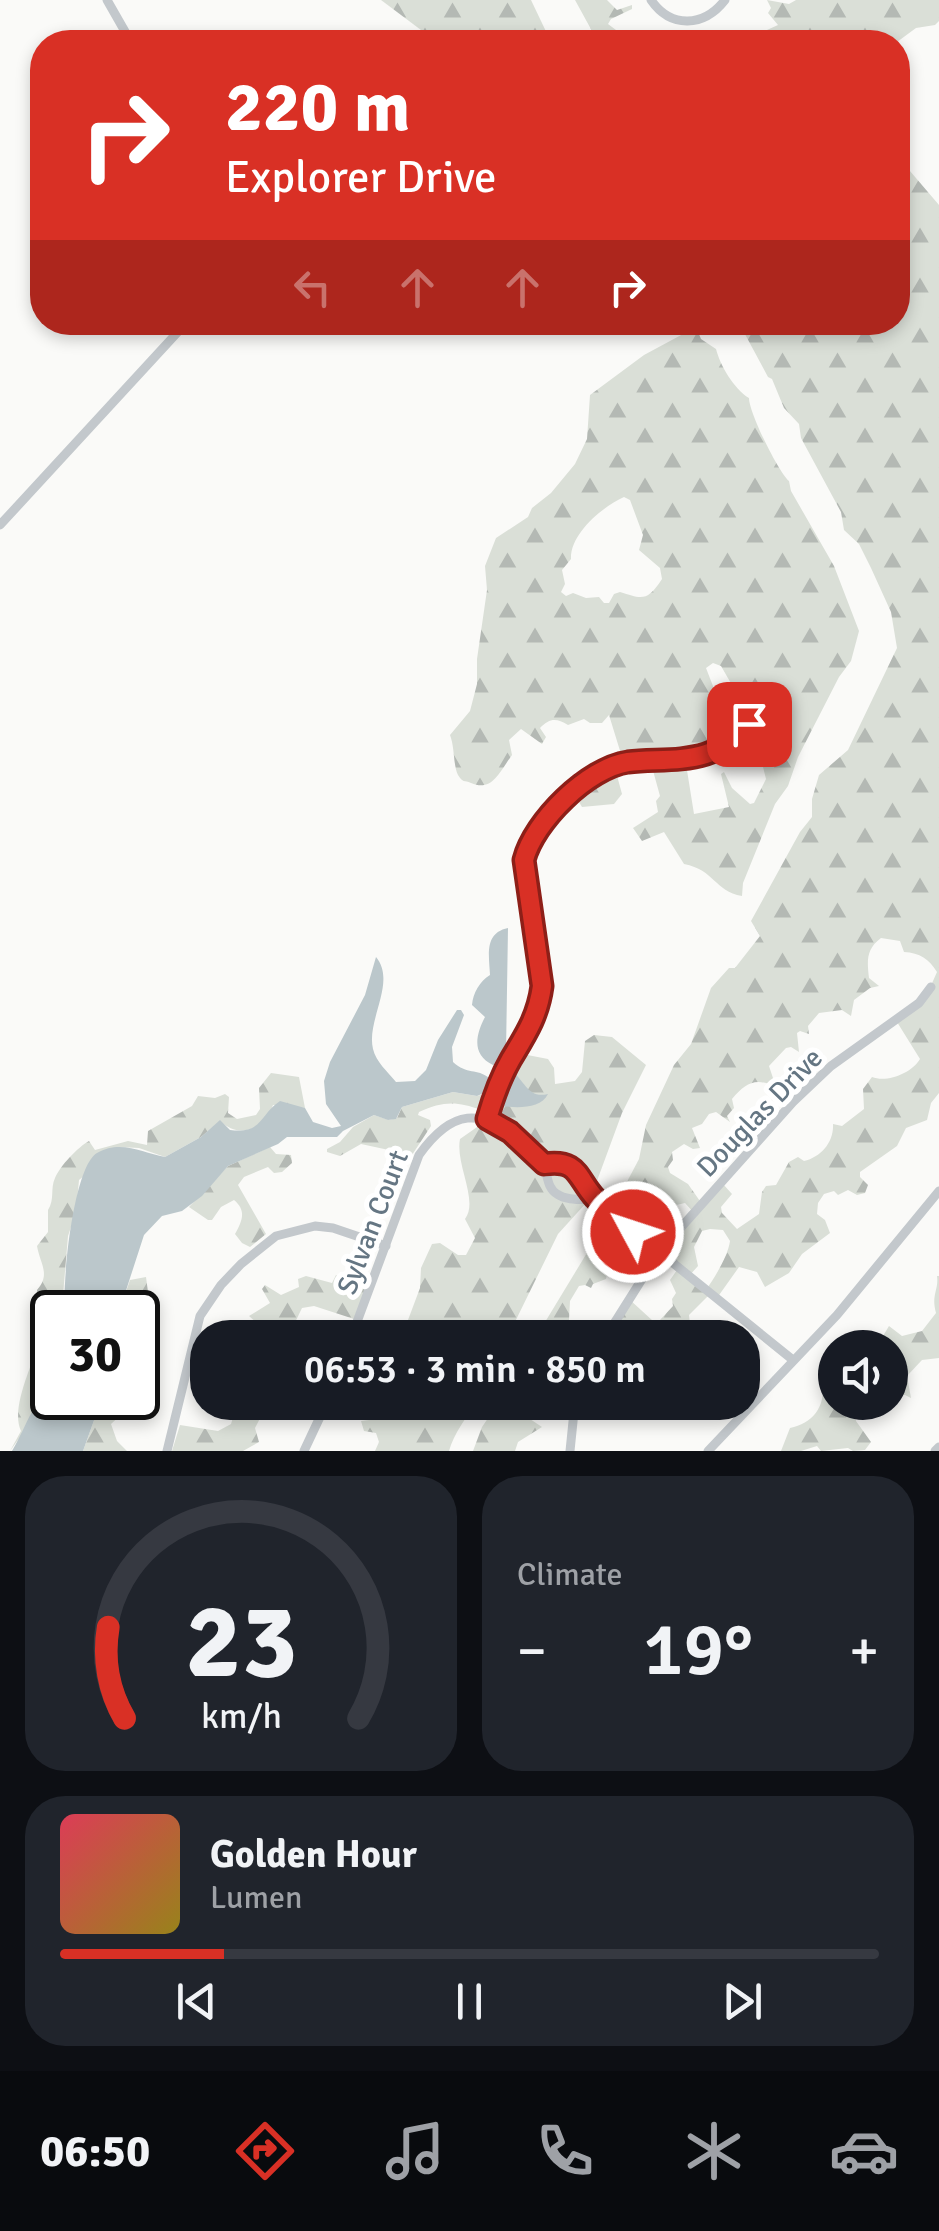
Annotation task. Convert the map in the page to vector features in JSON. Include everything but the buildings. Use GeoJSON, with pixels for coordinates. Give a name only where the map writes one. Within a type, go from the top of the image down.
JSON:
{"type":"FeatureCollection","features":[{"type":"Feature","properties":{"kind":"street"},"geometry":{"type":"LineString","coordinates":[[107,0],[123,30]]}},
{"type":"Feature","properties":{"kind":"street"},"geometry":{"type":"LineString","coordinates":[[651,0],[665,15],[684,22],[710,15],[725,0]]}},
{"type":"Feature","properties":{"kind":"street"},"geometry":{"type":"LineString","coordinates":[[0,525],[175,335]]}},
{"type":"Feature","properties":{"kind":"street"},"geometry":{"type":"LineString","coordinates":[[596,1200],[560,1196],[552,1190],[544,1164],[510,1132],[487,1119],[502,1077],[540,1007],[542,986],[524,860],[529,842],[546,818],[592,776],[624,763],[682,759],[728,745]]}},
{"type":"Feature","properties":{"kind":"street","name":"Douglas Drive"},"geometry":{"type":"LineString","coordinates":[[616,1320],[658,1252],[816,1079],[919,1003],[930,987]]}},
{"type":"Feature","properties":{"kind":"street","name":"Sylvan Court"},"geometry":{"type":"LineString","coordinates":[[358,1320],[419,1155],[434,1134],[462,1118],[487,1119]]}},
{"type":"Feature","properties":{"kind":"street"},"geometry":{"type":"LineString","coordinates":[[544,1164],[572,1167],[596,1200],[794,1360]]}},
{"type":"Feature","properties":{"kind":"street"},"geometry":{"type":"LineString","coordinates":[[708,1451],[935,1205],[939,1191]]}},
{"type":"Feature","properties":{"kind":"street"},"geometry":{"type":"LineString","coordinates":[[167,1451],[200,1316],[241,1264],[276,1236],[297,1228],[333,1228],[386,1246]]}},
{"type":"Feature","properties":{"kind":"street"},"geometry":{"type":"LineString","coordinates":[[304,1451],[319,1420]]}},
{"type":"Feature","properties":{"kind":"street"},"geometry":{"type":"LineString","coordinates":[[570,1451],[573,1420]]}},
{"type":"Feature","properties":{"kind":"green space"},"geometry":{"type":"Polygon","coordinates":[[[381,0],[531,0],[545,30],[421,30],[381,0]]]}},
{"type":"Feature","properties":{"kind":"green space"},"geometry":{"type":"Polygon","coordinates":[[[575,0],[607,0],[617,10],[632,5],[632,9],[611,19],[608,24],[616,30],[591,30],[575,0]]]}},
{"type":"Feature","properties":{"kind":"green space"},"geometry":{"type":"Polygon","coordinates":[[[767,0],[789,4],[796,0],[939,0],[939,21],[910,32],[767,30],[778,25],[768,13],[771,8],[767,0]]]}},
{"type":"Feature","properties":{"kind":"green space"},"geometry":{"type":"Polygon","coordinates":[[[910,171],[939,205],[939,1093],[931,1103],[927,1120],[906,1128],[897,1146],[860,1172],[868,1185],[865,1193],[857,1195],[848,1190],[838,1195],[834,1191],[824,1194],[817,1214],[825,1220],[830,1233],[802,1254],[789,1273],[765,1287],[757,1272],[739,1267],[717,1298],[709,1295],[689,1315],[690,1320],[660,1320],[673,1306],[676,1293],[670,1280],[677,1270],[660,1254],[694,1213],[685,1203],[672,1206],[663,1192],[620,1195],[639,1159],[646,1125],[674,1065],[691,1044],[711,988],[729,968],[735,968],[760,936],[751,921],[812,817],[819,775],[848,750],[897,648],[891,612],[871,568],[859,544],[844,530],[841,512],[801,438],[799,424],[784,408],[745,335],[910,335],[910,171]],[[881,938],[870,951],[868,961],[869,978],[879,986],[854,1000],[851,1016],[842,1010],[819,1013],[808,1026],[809,1034],[797,1033],[799,1052],[786,1048],[769,1066],[776,1087],[762,1082],[747,1086],[732,1099],[734,1108],[727,1116],[730,1122],[716,1112],[709,1114],[702,1124],[692,1128],[700,1148],[684,1144],[672,1152],[670,1173],[688,1184],[702,1204],[723,1184],[732,1194],[721,1207],[737,1229],[759,1214],[762,1192],[766,1186],[776,1185],[789,1162],[816,1156],[829,1143],[833,1124],[842,1126],[864,1109],[863,1089],[872,1077],[899,1076],[920,1059],[897,1022],[925,999],[937,972],[924,958],[904,952],[900,941],[881,938]],[[710,1229],[702,1231],[694,1247],[698,1266],[689,1276],[706,1290],[724,1260],[730,1241],[723,1230],[710,1229]]]}},
{"type":"Feature","properties":{"kind":"green space"},"geometry":{"type":"Polygon","coordinates":[[[681,335],[699,335],[716,349],[728,376],[749,398],[765,442],[834,566],[859,631],[851,661],[839,677],[798,757],[788,786],[775,804],[743,883],[742,896],[684,864],[664,832],[642,841],[633,828],[658,812],[656,801],[660,796],[649,756],[621,754],[609,715],[602,723],[584,719],[568,725],[550,721],[540,728],[546,737],[542,744],[521,729],[509,740],[512,755],[494,779],[484,785],[462,780],[455,766],[450,735],[470,711],[477,684],[487,590],[485,566],[496,538],[528,517],[575,464],[587,439],[590,395],[644,355],[681,335]],[[624,497],[606,507],[576,540],[571,559],[562,570],[565,584],[561,592],[566,596],[573,593],[599,597],[609,603],[620,592],[648,595],[662,579],[660,568],[639,550],[643,535],[630,500],[624,497]],[[713,663],[706,668],[723,712],[711,730],[711,740],[695,750],[672,753],[672,760],[686,764],[694,814],[729,807],[721,774],[724,772],[732,788],[750,804],[766,779],[763,767],[751,753],[764,746],[769,723],[739,711],[740,699],[721,666],[713,663]]]}},
{"type":"Feature","properties":{"kind":"green space"},"geometry":{"type":"Polygon","coordinates":[[[616,772],[622,794],[614,804],[582,807],[576,797],[585,787],[616,772]]]}},
{"type":"Feature","properties":{"kind":"green space"},"geometry":{"type":"Polygon","coordinates":[[[594,1035],[612,1037],[646,1065],[622,1113],[594,1189],[558,1234],[516,1320],[408,1320],[420,1288],[421,1268],[432,1244],[440,1243],[458,1255],[466,1255],[475,1238],[465,1219],[469,1202],[459,1149],[460,1139],[480,1125],[481,1110],[450,1104],[419,1112],[418,1115],[430,1120],[431,1126],[412,1155],[361,1144],[340,1156],[327,1149],[374,1115],[389,1120],[397,1118],[402,1107],[453,1092],[484,1094],[489,1078],[502,1073],[517,1053],[548,1059],[554,1068],[555,1084],[575,1081],[582,1072],[585,1041],[594,1035]]]}},
{"type":"Feature","properties":{"kind":"green space"},"geometry":{"type":"Polygon","coordinates":[[[271,1073],[299,1077],[305,1108],[273,1105],[264,1121],[250,1129],[235,1130],[220,1121],[165,1157],[139,1148],[119,1147],[79,1180],[76,1212],[68,1236],[63,1290],[37,1290],[44,1274],[37,1246],[48,1232],[54,1182],[75,1152],[89,1141],[95,1150],[128,1141],[147,1145],[148,1131],[192,1106],[198,1096],[215,1098],[225,1094],[229,1097],[228,1113],[237,1119],[256,1115],[260,1109],[259,1088],[271,1073]]]}},
{"type":"Feature","properties":{"kind":"green space"},"geometry":{"type":"Polygon","coordinates":[[[270,1147],[276,1154],[291,1155],[292,1163],[282,1172],[274,1173],[268,1167],[244,1177],[238,1185],[266,1234],[250,1247],[235,1234],[242,1216],[234,1200],[221,1207],[212,1220],[189,1207],[228,1166],[270,1147]]]}},
{"type":"Feature","properties":{"kind":"green space"},"geometry":{"type":"Polygon","coordinates":[[[599,1233],[606,1241],[600,1258],[606,1279],[591,1288],[579,1286],[570,1301],[569,1320],[546,1320],[599,1233]]]}},
{"type":"Feature","properties":{"kind":"green space"},"geometry":{"type":"Polygon","coordinates":[[[336,1275],[349,1282],[372,1281],[354,1319],[314,1306],[302,1308],[296,1320],[253,1320],[249,1316],[270,1303],[262,1289],[265,1285],[281,1295],[299,1287],[298,1279],[306,1276],[332,1283],[336,1275]]]}},
{"type":"Feature","properties":{"kind":"green space"},"geometry":{"type":"Polygon","coordinates":[[[939,1276],[939,1358],[922,1360],[908,1375],[908,1334],[922,1331],[936,1313],[939,1276]]]}},
{"type":"Feature","properties":{"kind":"green space"},"geometry":{"type":"Polygon","coordinates":[[[146,1277],[148,1290],[127,1290],[130,1280],[146,1277]]]}},
{"type":"Feature","properties":{"kind":"green space"},"geometry":{"type":"Polygon","coordinates":[[[629,1299],[652,1320],[617,1320],[629,1299]]]}},
{"type":"Feature","properties":{"kind":"green space"},"geometry":{"type":"Polygon","coordinates":[[[30,1368],[30,1420],[10,1451],[21,1431],[20,1398],[30,1368]]]}},
{"type":"Feature","properties":{"kind":"green space"},"geometry":{"type":"Polygon","coordinates":[[[818,1409],[818,1420],[856,1420],[871,1442],[865,1450],[821,1451],[817,1446],[781,1451],[790,1428],[805,1423],[818,1409]]]}},
{"type":"Feature","properties":{"kind":"green space"},"geometry":{"type":"Polygon","coordinates":[[[94,1420],[115,1420],[111,1424],[117,1441],[127,1451],[83,1451],[94,1420]]]}},
{"type":"Feature","properties":{"kind":"green space"},"geometry":{"type":"Polygon","coordinates":[[[232,1420],[259,1420],[255,1428],[259,1442],[243,1451],[172,1451],[180,1425],[218,1431],[232,1420]]]}},
{"type":"Feature","properties":{"kind":"green space"},"geometry":{"type":"Polygon","coordinates":[[[464,1420],[449,1451],[375,1451],[379,1442],[376,1433],[364,1431],[361,1421],[464,1420]]]}},
{"type":"Feature","properties":{"kind":"green space"},"geometry":{"type":"Polygon","coordinates":[[[487,1420],[532,1420],[542,1427],[518,1442],[515,1451],[473,1451],[487,1420]]]}},
{"type":"Feature","properties":{"kind":"shaded area"},"geometry":{"type":"Polygon","coordinates":[[[508,928],[506,1052],[501,1064],[493,1065],[481,1056],[478,1038],[485,1017],[472,1005],[478,988],[490,975],[491,940],[508,928]]]}},
{"type":"Feature","properties":{"kind":"shaded area"},"geometry":{"type":"Polygon","coordinates":[[[376,957],[383,978],[373,1026],[373,1049],[396,1082],[415,1081],[426,1070],[438,1040],[457,1010],[461,1010],[464,1015],[452,1047],[453,1062],[489,1078],[484,1093],[477,1096],[453,1092],[402,1107],[396,1119],[374,1115],[337,1137],[287,1137],[228,1166],[202,1196],[182,1211],[162,1216],[144,1235],[126,1290],[65,1290],[67,1253],[81,1180],[97,1153],[123,1147],[165,1157],[201,1137],[220,1120],[230,1130],[249,1129],[280,1101],[305,1108],[313,1122],[332,1128],[341,1126],[326,1104],[324,1081],[365,995],[376,957]]]}},
{"type":"Feature","properties":{"kind":"shaded area"},"geometry":{"type":"Polygon","coordinates":[[[512,1071],[531,1092],[548,1094],[545,1099],[528,1106],[502,1106],[502,1086],[512,1071]]]}},
{"type":"Feature","properties":{"kind":"shaded area"},"geometry":{"type":"Polygon","coordinates":[[[30,1416],[30,1420],[94,1420],[83,1451],[12,1451],[30,1416]]]}},
{"type":"Feature","properties":{"kind":"route"},"geometry":{"type":"LineString","coordinates":[[633,1232],[596,1200],[577,1171],[566,1164],[544,1164],[510,1132],[487,1119],[510,1061],[532,1028],[540,1007],[542,986],[524,860],[529,842],[546,818],[592,776],[624,763],[705,755],[728,745],[740,728],[749,724]]}}]}
